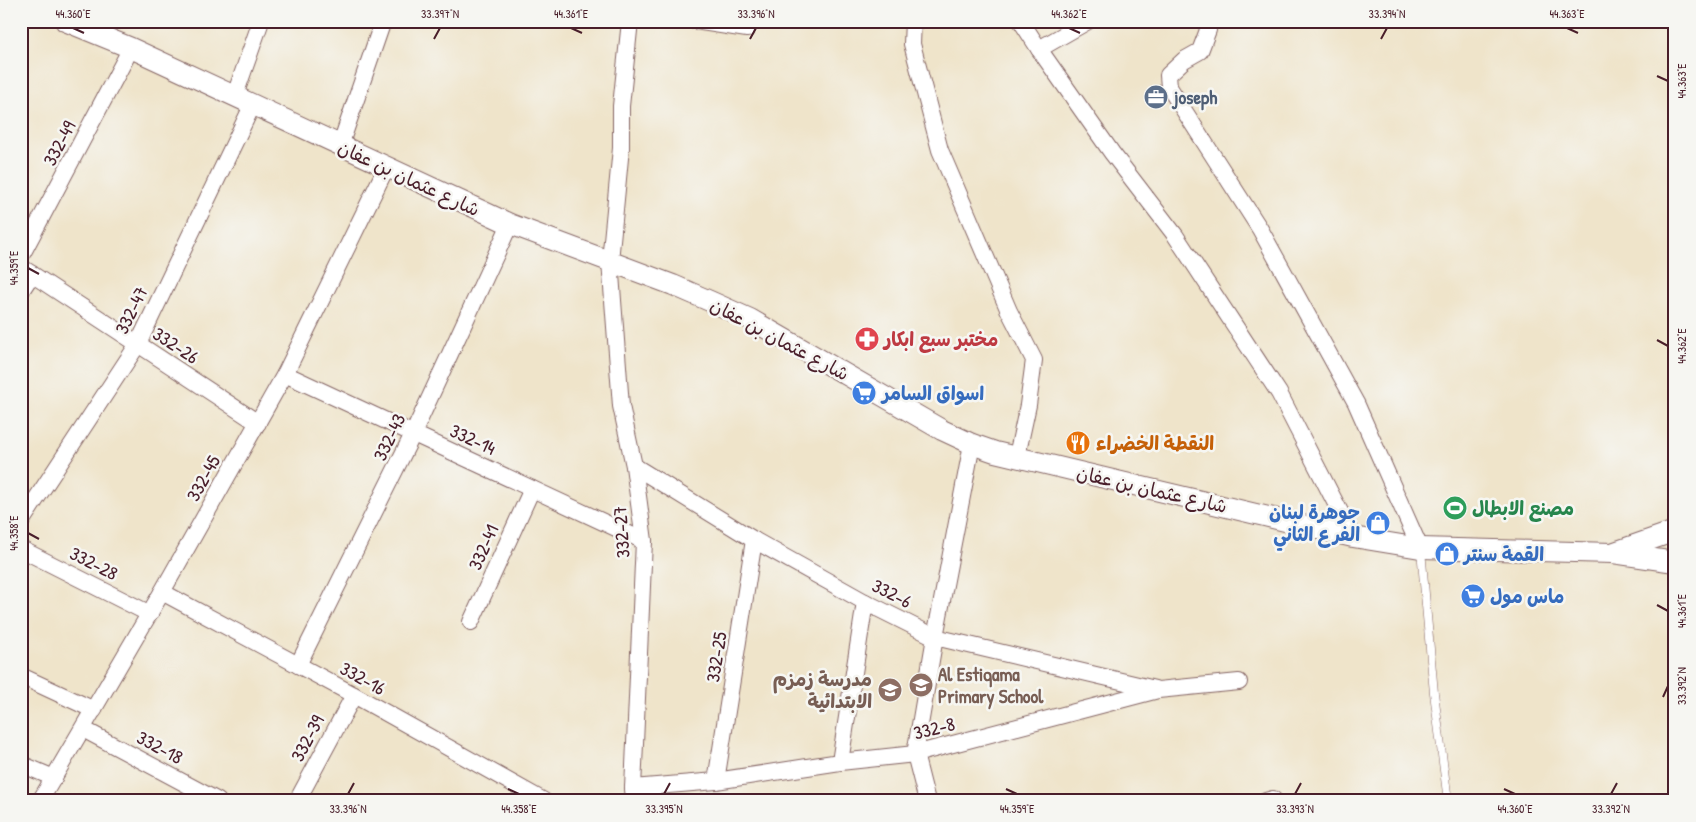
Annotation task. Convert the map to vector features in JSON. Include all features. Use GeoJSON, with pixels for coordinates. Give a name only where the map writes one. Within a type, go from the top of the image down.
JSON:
{"type":"FeatureCollection","features":[{"type":"Feature","properties":{"kind":"street","name":"شارع عثمان بن عفان"},"geometry":{"type":"LineString","coordinates":[[65,21],[131,48],[244,99],[386,168],[510,224],[673,285],[750,319],[942,430],[994,452],[1353,537],[1420,548],[1614,553],[1675,562]]}},
{"type":"Feature","properties":{"kind":"street","name":"332-47"},"geometry":{"type":"LineString","coordinates":[[21,522],[138,344],[244,99],[261,21]]}},
{"type":"Feature","properties":{"kind":"street"},"geometry":{"type":"LineString","coordinates":[[340,146],[383,21]]}},
{"type":"Feature","properties":{"kind":"street","name":"332-27"},"geometry":{"type":"LineString","coordinates":[[630,21],[621,106],[621,148],[610,262],[621,406],[634,466],[644,541],[634,794]]}},
{"type":"Feature","properties":{"kind":"street"},"geometry":{"type":"LineString","coordinates":[[695,21],[747,29]]}},
{"type":"Feature","properties":{"kind":"street"},"geometry":{"type":"LineString","coordinates":[[913,21],[912,44],[940,150],[1009,311],[1034,360],[1028,405],[1017,456]]}},
{"type":"Feature","properties":{"kind":"street"},"geometry":{"type":"LineString","coordinates":[[1021,21],[1112,153],[1174,235],[1279,393],[1353,537]]}},
{"type":"Feature","properties":{"kind":"street"},"geometry":{"type":"LineString","coordinates":[[1039,49],[1088,21]]}},
{"type":"Feature","properties":{"kind":"street"},"geometry":{"type":"LineString","coordinates":[[1206,21],[1208,30],[1200,51],[1184,60],[1168,75],[1169,87],[1260,229],[1351,394],[1420,548]]}},
{"type":"Feature","properties":{"kind":"street","name":"332-49"},"geometry":{"type":"LineString","coordinates":[[21,256],[131,48]]}},
{"type":"Feature","properties":{"kind":"street","name":"332-45"},"geometry":{"type":"LineString","coordinates":[[40,801],[150,614],[285,374],[386,168]]}},
{"type":"Feature","properties":{"kind":"street","name":"332-43"},"geometry":{"type":"LineString","coordinates":[[298,665],[413,434],[510,224]]}},
{"type":"Feature","properties":{"kind":"street"},"geometry":{"type":"LineString","coordinates":[[21,291],[27,271]]}},
{"type":"Feature","properties":{"kind":"street","name":"332-26"},"geometry":{"type":"LineString","coordinates":[[27,271],[258,422]]}},
{"type":"Feature","properties":{"kind":"street","name":"332-14"},"geometry":{"type":"LineString","coordinates":[[285,374],[644,541]]}},
{"type":"Feature","properties":{"kind":"street"},"geometry":{"type":"LineString","coordinates":[[927,801],[915,754],[972,444]]}},
{"type":"Feature","properties":{"kind":"street","name":"332-6"},"geometry":{"type":"LineString","coordinates":[[634,466],[754,540],[864,602],[935,637],[1158,690]]}},
{"type":"Feature","properties":{"kind":"street","name":"332-41"},"geometry":{"type":"LineString","coordinates":[[471,622],[532,489]]}},
{"type":"Feature","properties":{"kind":"street","name":"شارع عثمان بن عفان"},"geometry":{"type":"LineString","coordinates":[[1614,553],[1675,531]]}},
{"type":"Feature","properties":{"kind":"street","name":"332-25"},"geometry":{"type":"LineString","coordinates":[[716,781],[754,540]]}},
{"type":"Feature","properties":{"kind":"street","name":"332-28"},"geometry":{"type":"LineString","coordinates":[[21,549],[150,614]]}},
{"type":"Feature","properties":{"kind":"street"},"geometry":{"type":"LineString","coordinates":[[1614,553],[1675,550]]}},
{"type":"Feature","properties":{"kind":"street","name":"332-16"},"geometry":{"type":"LineString","coordinates":[[162,592],[354,695],[544,801]]}},
{"type":"Feature","properties":{"kind":"street"},"geometry":{"type":"LineString","coordinates":[[840,762],[864,602]]}},
{"type":"Feature","properties":{"kind":"street"},"geometry":{"type":"LineString","coordinates":[[21,676],[94,710]]}},
{"type":"Feature","properties":{"kind":"street","name":"332-8"},"geometry":{"type":"LineString","coordinates":[[634,794],[840,762],[915,754],[1158,690],[1239,682]]}},
{"type":"Feature","properties":{"kind":"street","name":"332-39"},"geometry":{"type":"LineString","coordinates":[[297,801],[354,695]]}},
{"type":"Feature","properties":{"kind":"street","name":"332-18"},"geometry":{"type":"LineString","coordinates":[[83,729],[218,801]]}},
{"type":"Feature","properties":{"kind":"street"},"geometry":{"type":"LineString","coordinates":[[21,764],[54,778]]}},
{"type":"Feature","properties":{"kind":"lane"},"geometry":{"type":"LineString","coordinates":[[1420,548],[1434,692],[1448,801]]}},
{"type":"Feature","properties":{"kind":"place","name":"joseph"},"geometry":{"type":"Point","coordinates":[1156,97]}},
{"type":"Feature","properties":{"kind":"place","name":"مختبر سبع ابكار"},"geometry":{"type":"Point","coordinates":[867,339]}},
{"type":"Feature","properties":{"kind":"place","name":"اسواق السامر"},"geometry":{"type":"Point","coordinates":[864,393]}},
{"type":"Feature","properties":{"kind":"place","name":"النقطة الخضراء"},"geometry":{"type":"Point","coordinates":[1078,443]}},
{"type":"Feature","properties":{"kind":"place","name":"مصنع الابطال"},"geometry":{"type":"Point","coordinates":[1455,508]}},
{"type":"Feature","properties":{"kind":"place","name":"جوهرة لبنان الفرع الثاني"},"geometry":{"type":"Point","coordinates":[1378,523]}},
{"type":"Feature","properties":{"kind":"place","name":"القمة سنتر"},"geometry":{"type":"Point","coordinates":[1447,554]}},
{"type":"Feature","properties":{"kind":"place","name":"ماس مول"},"geometry":{"type":"Point","coordinates":[1473,596]}},
{"type":"Feature","properties":{"kind":"place","name":"Al Estiqama Primary School"},"geometry":{"type":"Point","coordinates":[921,685]}},
{"type":"Feature","properties":{"kind":"place","name":"مدرسة زمزم الابتدائية"},"geometry":{"type":"Point","coordinates":[890,690]}}]}
